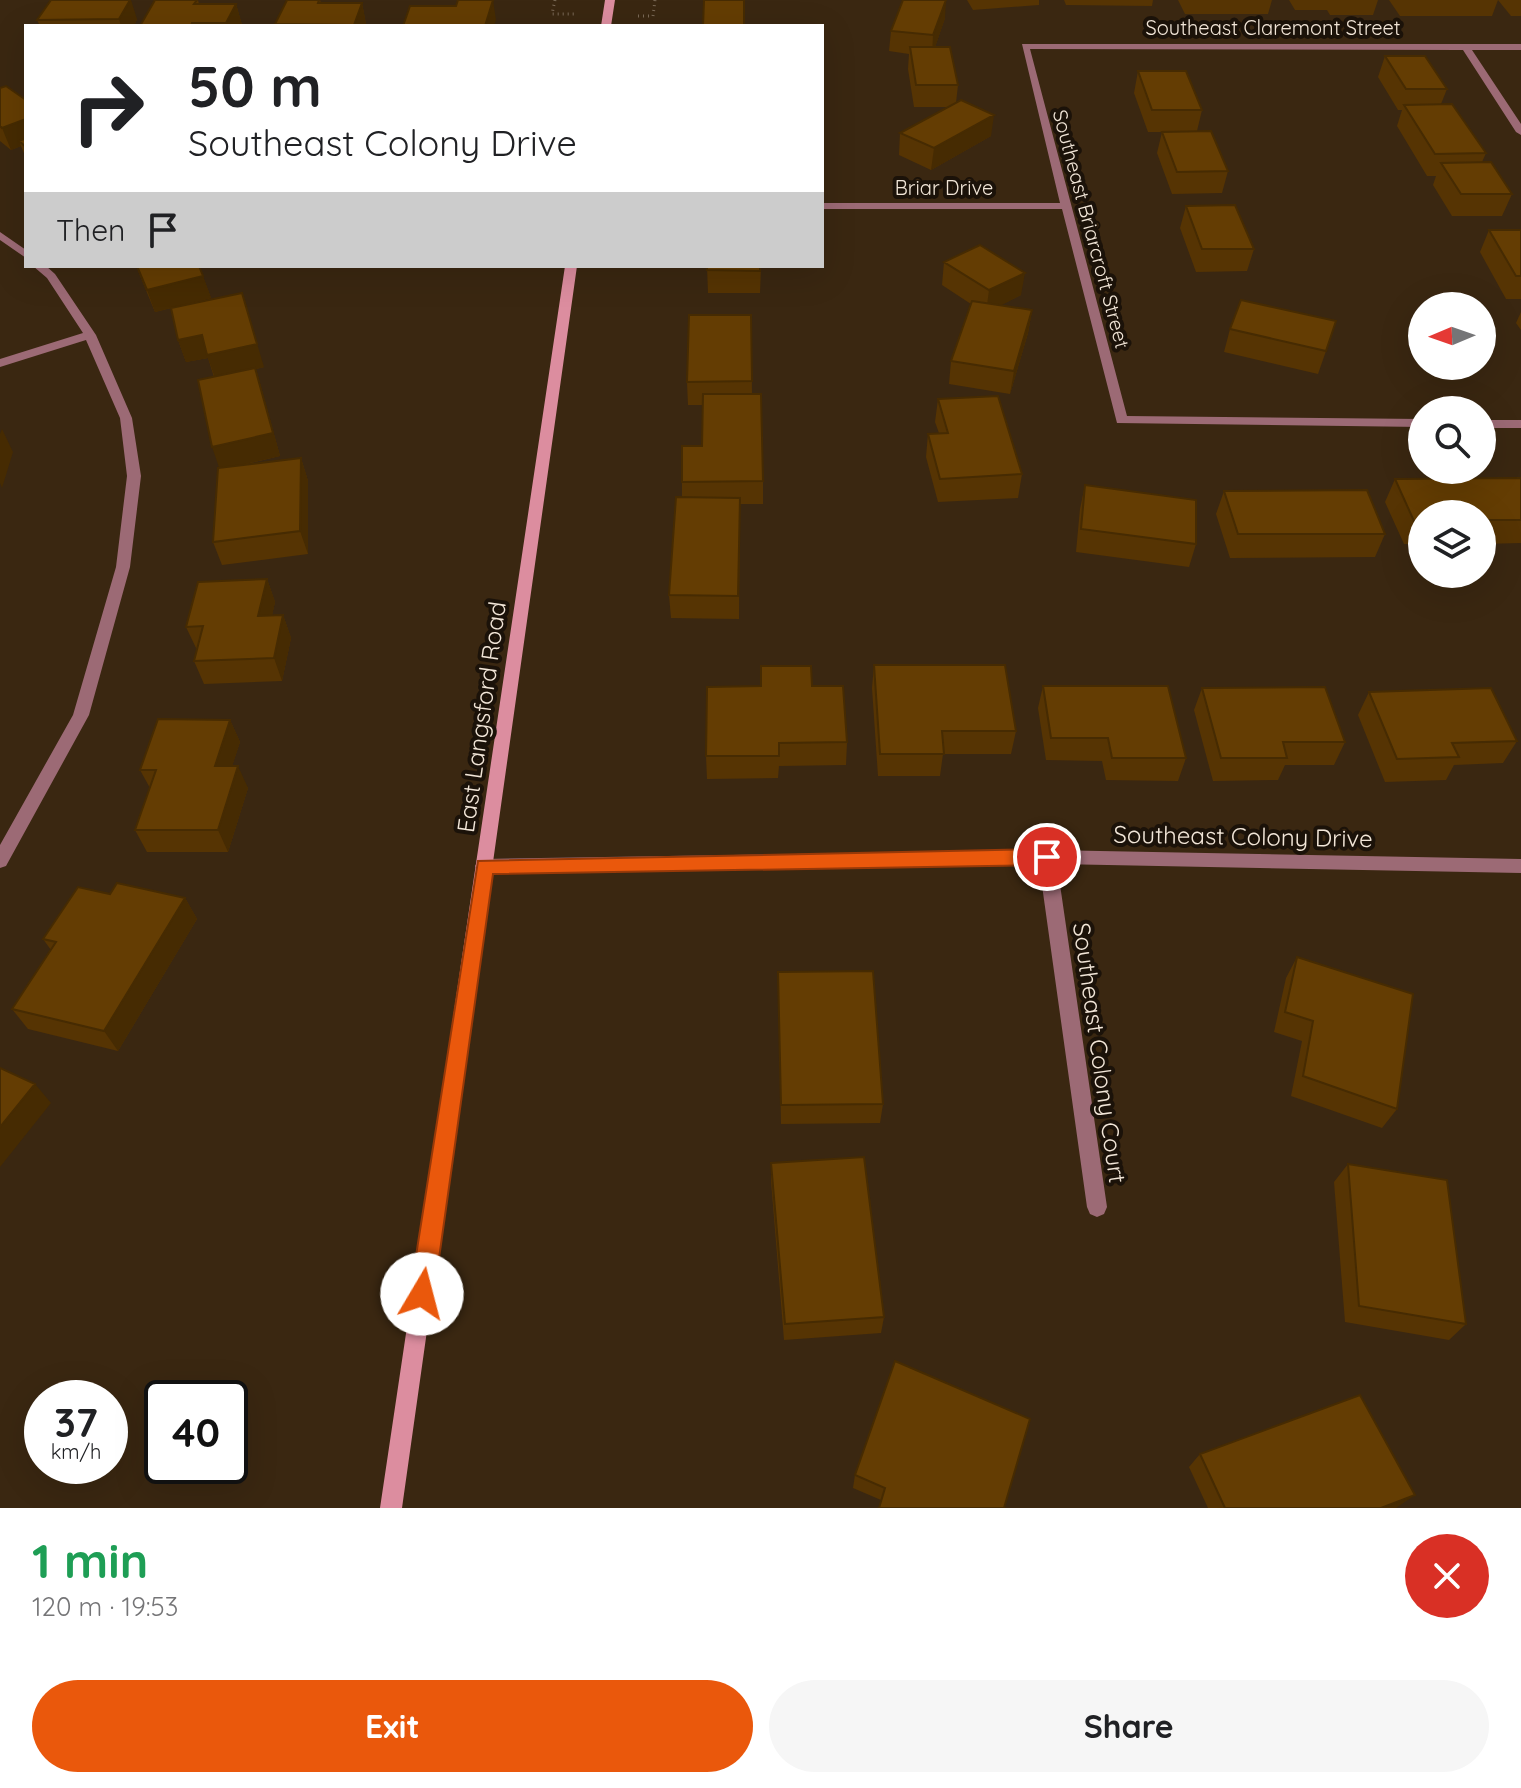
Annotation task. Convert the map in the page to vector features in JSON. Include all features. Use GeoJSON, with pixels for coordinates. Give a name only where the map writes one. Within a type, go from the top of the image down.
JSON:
{"type":"FeatureCollection","features":[{"type":"Feature","properties":{"kind":"street"},"geometry":{"type":"LineString","coordinates":[[606,24],[610,0]]}},
{"type":"Feature","properties":{"kind":"street","name":"Southeast Claremont Street"},"geometry":{"type":"LineString","coordinates":[[1025,46],[1521,47]]}},
{"type":"Feature","properties":{"kind":"street","name":"Southeast Briarcroft Street"},"geometry":{"type":"LineString","coordinates":[[1025,46],[1122,420],[1408,423]]}},
{"type":"Feature","properties":{"kind":"street"},"geometry":{"type":"LineString","coordinates":[[1465,46],[1521,132]]}},
{"type":"Feature","properties":{"kind":"street","name":"Briar Drive"},"geometry":{"type":"LineString","coordinates":[[824,206],[1066,206]]}},
{"type":"Feature","properties":{"kind":"street"},"geometry":{"type":"LineString","coordinates":[[0,235],[24,253]]}},
{"type":"Feature","properties":{"kind":"street"},"geometry":{"type":"LineString","coordinates":[[0,861],[81,715],[123,567],[134,476],[126,418],[90,335],[51,276],[41,268]]}},
{"type":"Feature","properties":{"kind":"street","name":"East Langsford Road"},"geometry":{"type":"LineString","coordinates":[[391,1508],[571,268]]}},
{"type":"Feature","properties":{"kind":"street"},"geometry":{"type":"LineString","coordinates":[[0,363],[90,335]]}},
{"type":"Feature","properties":{"kind":"street"},"geometry":{"type":"LineString","coordinates":[[1496,424],[1521,424]]}},
{"type":"Feature","properties":{"kind":"street","name":"Southeast Colony Drive"},"geometry":{"type":"LineString","coordinates":[[484,866],[1047,857],[1521,866]]}},
{"type":"Feature","properties":{"kind":"street","name":"Southeast Colony Court"},"geometry":{"type":"LineString","coordinates":[[1047,857],[1097,1207]]}},
{"type":"Feature","properties":{"kind":"building"},"geometry":{"type":"Polygon","coordinates":[[[51,0],[130,0],[119,19],[37,20],[51,0]]]}},
{"type":"Feature","properties":{"kind":"building"},"geometry":{"type":"Polygon","coordinates":[[[155,0],[236,4],[226,23],[141,24],[155,0]]]}},
{"type":"Feature","properties":{"kind":"building"},"geometry":{"type":"Polygon","coordinates":[[[287,0],[362,3],[354,24],[275,24],[287,0]]]}},
{"type":"Feature","properties":{"kind":"building"},"geometry":{"type":"Polygon","coordinates":[[[458,0],[493,0],[486,24],[404,24],[410,6],[456,6],[458,0]]]}},
{"type":"Feature","properties":{"kind":"building"},"geometry":{"type":"Polygon","coordinates":[[[704,0],[744,0],[744,24],[703,24],[704,0]]]}},
{"type":"Feature","properties":{"kind":"building"},"geometry":{"type":"Polygon","coordinates":[[[903,0],[946,0],[933,35],[891,31],[903,0]]]}},
{"type":"Feature","properties":{"kind":"building"},"geometry":{"type":"Polygon","coordinates":[[[910,47],[950,47],[958,85],[916,85],[910,47]]]}},
{"type":"Feature","properties":{"kind":"building"},"geometry":{"type":"Polygon","coordinates":[[[1385,56],[1425,56],[1447,89],[1406,89],[1385,56]]]}},
{"type":"Feature","properties":{"kind":"building"},"geometry":{"type":"Polygon","coordinates":[[[1138,71],[1186,71],[1202,110],[1152,110],[1138,71]]]}},
{"type":"Feature","properties":{"kind":"building"},"geometry":{"type":"Polygon","coordinates":[[[6,86],[24,99],[24,120],[2,128],[0,126],[0,88],[6,86]]]}},
{"type":"Feature","properties":{"kind":"building"},"geometry":{"type":"Polygon","coordinates":[[[961,100],[994,115],[934,148],[900,133],[961,100]]]}},
{"type":"Feature","properties":{"kind":"building"},"geometry":{"type":"Polygon","coordinates":[[[1452,104],[1486,153],[1435,154],[1404,105],[1452,104]]]}},
{"type":"Feature","properties":{"kind":"building"},"geometry":{"type":"Polygon","coordinates":[[[1211,131],[1228,171],[1177,172],[1162,132],[1211,131]]]}},
{"type":"Feature","properties":{"kind":"building"},"geometry":{"type":"Polygon","coordinates":[[[1491,162],[1512,194],[1461,194],[1441,163],[1491,162]]]}},
{"type":"Feature","properties":{"kind":"building"},"geometry":{"type":"Polygon","coordinates":[[[1235,205],[1254,249],[1202,249],[1186,206],[1235,205]]]}},
{"type":"Feature","properties":{"kind":"building"},"geometry":{"type":"Polygon","coordinates":[[[1489,230],[1521,230],[1521,276],[1516,276],[1489,230]]]}},
{"type":"Feature","properties":{"kind":"building"},"geometry":{"type":"Polygon","coordinates":[[[980,245],[1025,273],[989,290],[944,262],[980,245]]]}},
{"type":"Feature","properties":{"kind":"building"},"geometry":{"type":"Polygon","coordinates":[[[138,268],[200,268],[203,276],[147,290],[138,268]]]}},
{"type":"Feature","properties":{"kind":"building"},"geometry":{"type":"Polygon","coordinates":[[[707,268],[760,268],[760,271],[707,268]]]}},
{"type":"Feature","properties":{"kind":"building"},"geometry":{"type":"Polygon","coordinates":[[[242,293],[257,344],[207,355],[202,335],[178,340],[171,308],[242,293]]]}},
{"type":"Feature","properties":{"kind":"building"},"geometry":{"type":"Polygon","coordinates":[[[1241,300],[1336,321],[1326,351],[1230,329],[1241,300]]]}},
{"type":"Feature","properties":{"kind":"building"},"geometry":{"type":"Polygon","coordinates":[[[972,301],[1032,310],[1014,371],[951,361],[972,301]]]}},
{"type":"Feature","properties":{"kind":"building"},"geometry":{"type":"Polygon","coordinates":[[[689,315],[751,315],[752,381],[687,382],[689,315]]]}},
{"type":"Feature","properties":{"kind":"building"},"geometry":{"type":"Polygon","coordinates":[[[255,368],[273,433],[212,447],[198,380],[255,368]]]}},
{"type":"Feature","properties":{"kind":"building"},"geometry":{"type":"Polygon","coordinates":[[[703,394],[761,394],[763,481],[682,482],[682,446],[702,446],[703,394]]]}},
{"type":"Feature","properties":{"kind":"building"},"geometry":{"type":"Polygon","coordinates":[[[998,396],[1022,474],[940,479],[928,434],[948,433],[938,399],[998,396]]]}},
{"type":"Feature","properties":{"kind":"building"},"geometry":{"type":"Polygon","coordinates":[[[301,458],[300,531],[213,542],[218,468],[301,458]]]}},
{"type":"Feature","properties":{"kind":"building"},"geometry":{"type":"Polygon","coordinates":[[[1496,478],[1521,478],[1521,520],[1496,520],[1496,500],[1408,500],[1408,508],[1395,479],[1408,479],[1408,484],[1496,484],[1496,478]]]}},
{"type":"Feature","properties":{"kind":"building"},"geometry":{"type":"Polygon","coordinates":[[[1085,485],[1196,500],[1196,544],[1081,529],[1085,485]]]}},
{"type":"Feature","properties":{"kind":"building"},"geometry":{"type":"Polygon","coordinates":[[[1367,490],[1385,534],[1238,534],[1224,491],[1367,490]]]}},
{"type":"Feature","properties":{"kind":"building"},"geometry":{"type":"Polygon","coordinates":[[[676,497],[740,498],[738,596],[669,595],[676,497]]]}},
{"type":"Feature","properties":{"kind":"building"},"geometry":{"type":"Polygon","coordinates":[[[267,579],[258,616],[283,615],[274,658],[194,661],[203,626],[186,627],[198,582],[267,579]]]}},
{"type":"Feature","properties":{"kind":"building"},"geometry":{"type":"Polygon","coordinates":[[[874,665],[1005,665],[1016,731],[942,731],[944,754],[880,754],[874,665]]]}},
{"type":"Feature","properties":{"kind":"building"},"geometry":{"type":"Polygon","coordinates":[[[761,666],[811,666],[812,686],[843,686],[847,742],[779,743],[779,756],[706,756],[707,687],[761,686],[761,666]]]}},
{"type":"Feature","properties":{"kind":"building"},"geometry":{"type":"Polygon","coordinates":[[[1043,686],[1168,686],[1186,758],[1112,758],[1108,738],[1051,738],[1043,686]]]}},
{"type":"Feature","properties":{"kind":"building"},"geometry":{"type":"Polygon","coordinates":[[[1325,687],[1345,742],[1283,742],[1287,758],[1221,758],[1202,688],[1325,687]]]}},
{"type":"Feature","properties":{"kind":"building"},"geometry":{"type":"Polygon","coordinates":[[[1491,688],[1517,741],[1452,743],[1459,757],[1397,759],[1369,692],[1491,688]]]}},
{"type":"Feature","properties":{"kind":"building"},"geometry":{"type":"Polygon","coordinates":[[[158,719],[230,720],[215,766],[238,766],[218,830],[135,830],[156,770],[140,770],[158,719]]]}},
{"type":"Feature","properties":{"kind":"building"},"geometry":{"type":"Polygon","coordinates":[[[117,883],[185,898],[104,1031],[12,1009],[56,942],[43,939],[78,887],[110,894],[117,883]]]}},
{"type":"Feature","properties":{"kind":"building"},"geometry":{"type":"Polygon","coordinates":[[[1297,957],[1413,994],[1397,1109],[1303,1076],[1313,1021],[1285,1012],[1297,957]]]}},
{"type":"Feature","properties":{"kind":"building"},"geometry":{"type":"Polygon","coordinates":[[[873,971],[883,1104],[781,1105],[778,972],[873,971]]]}},
{"type":"Feature","properties":{"kind":"building"},"geometry":{"type":"Polygon","coordinates":[[[0,1068],[35,1084],[0,1127],[0,1068]]]}},
{"type":"Feature","properties":{"kind":"building"},"geometry":{"type":"Polygon","coordinates":[[[864,1157],[884,1317],[785,1324],[771,1163],[864,1157]]]}},
{"type":"Feature","properties":{"kind":"building"},"geometry":{"type":"Polygon","coordinates":[[[1348,1164],[1447,1180],[1466,1324],[1359,1306],[1348,1164]]]}},
{"type":"Feature","properties":{"kind":"building"},"geometry":{"type":"Polygon","coordinates":[[[895,1361],[1030,1419],[1004,1508],[879,1508],[885,1488],[855,1475],[895,1361]]]}},
{"type":"Feature","properties":{"kind":"building"},"geometry":{"type":"Polygon","coordinates":[[[1360,1395],[1415,1495],[1381,1508],[1225,1508],[1200,1454],[1360,1395]]]}},
{"type":"Feature","properties":{"kind":"route"},"geometry":{"type":"LineString","coordinates":[[422,1294],[484,866],[1047,857]]}}]}
